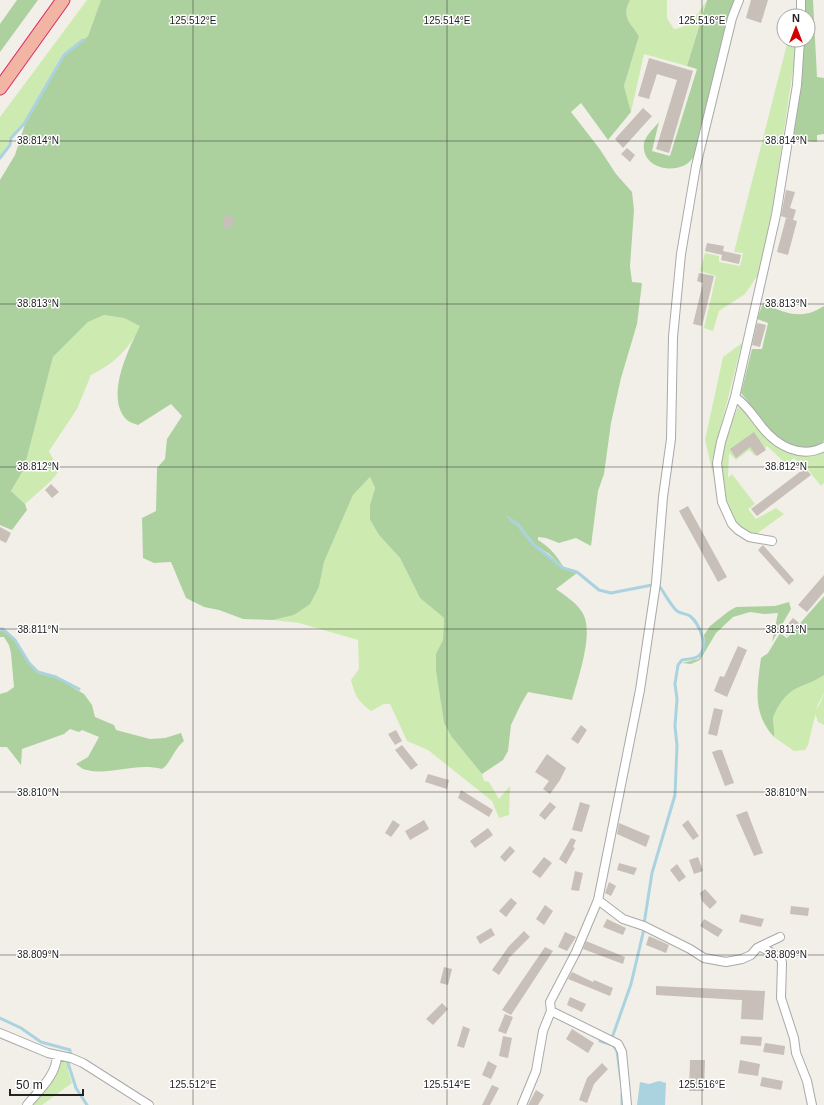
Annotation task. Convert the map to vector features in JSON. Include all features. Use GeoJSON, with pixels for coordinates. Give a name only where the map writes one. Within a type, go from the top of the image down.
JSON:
{"type":"FeatureCollection","features":[{"type":"Feature","properties":{"kind":"highway"},"geometry":{"type":"LineString","coordinates":[[0,88],[63,0]]}},
{"type":"Feature","properties":{"kind":"street"},"geometry":{"type":"LineString","coordinates":[[522,1105],[536,1071],[543,1031],[552,1011],[550,1002],[576,952],[598,900],[638,698],[656,583],[663,497],[671,438],[674,337],[681,254],[696,166],[732,18],[738,0]]}},
{"type":"Feature","properties":{"kind":"street"},"geometry":{"type":"LineString","coordinates":[[772,541],[749,536],[738,530],[729,519],[722,502],[717,463],[735,397],[764,276],[797,85],[799,48]]}},
{"type":"Feature","properties":{"kind":"street"},"geometry":{"type":"LineString","coordinates":[[735,397],[744,403],[763,429],[789,449],[805,453],[824,447]]}},
{"type":"Feature","properties":{"kind":"street"},"geometry":{"type":"LineString","coordinates":[[598,900],[623,919],[644,926],[690,949],[704,958],[733,961],[751,955],[761,947],[780,937]]}},
{"type":"Feature","properties":{"kind":"street"},"geometry":{"type":"LineString","coordinates":[[761,947],[781,958],[781,998],[794,1038],[796,1054],[807,1081],[812,1105]]}},
{"type":"Feature","properties":{"kind":"street"},"geometry":{"type":"LineString","coordinates":[[552,1011],[618,1044],[622,1052],[627,1105]]}},
{"type":"Feature","properties":{"kind":"street"},"geometry":{"type":"LineString","coordinates":[[0,1033],[32,1048],[57,1056],[71,1058],[83,1063],[149,1105]]}},
{"type":"Feature","properties":{"kind":"street"},"geometry":{"type":"LineString","coordinates":[[27,1105],[53,1073],[57,1065],[57,1056]]}},
{"type":"Feature","properties":{"kind":"green space"},"geometry":{"type":"Polygon","coordinates":[[[17,0],[38,0],[0,52],[0,24],[17,0]]]}},
{"type":"Feature","properties":{"kind":"green space"},"geometry":{"type":"Polygon","coordinates":[[[87,0],[101,0],[88,36],[63,54],[24,123],[10,137],[9,144],[0,156],[0,117],[87,0]]]}},
{"type":"Feature","properties":{"kind":"green space"},"geometry":{"type":"Polygon","coordinates":[[[101,0],[630,0],[626,11],[628,20],[639,36],[624,86],[631,112],[608,140],[581,103],[571,112],[599,148],[616,174],[632,192],[634,210],[630,266],[632,282],[642,283],[637,324],[621,378],[611,423],[604,474],[598,491],[591,546],[576,538],[559,543],[546,538],[538,537],[538,540],[553,552],[564,568],[549,554],[534,544],[519,524],[505,515],[518,525],[533,545],[563,569],[577,573],[556,589],[574,602],[586,620],[587,631],[584,655],[572,700],[528,692],[511,725],[508,751],[503,760],[482,774],[451,736],[444,723],[436,671],[436,654],[443,640],[444,618],[420,598],[400,558],[379,535],[370,520],[370,505],[375,488],[370,477],[353,495],[324,562],[319,587],[310,604],[294,615],[273,620],[243,619],[219,610],[204,607],[186,598],[171,562],[154,563],[143,558],[142,518],[156,511],[157,468],[165,459],[167,439],[182,416],[171,404],[138,425],[127,420],[121,411],[118,399],[118,386],[125,360],[140,326],[124,318],[104,315],[88,322],[53,357],[24,469],[11,491],[25,504],[27,510],[12,530],[0,525],[0,180],[15,155],[25,124],[65,55],[88,36],[101,0]]]}},
{"type":"Feature","properties":{"kind":"green space"},"geometry":{"type":"Polygon","coordinates":[[[630,0],[667,0],[667,18],[674,29],[680,28],[689,23],[706,2],[687,66],[644,54],[631,112],[624,86],[639,36],[628,20],[627,16],[626,11],[630,0]]]}},
{"type":"Feature","properties":{"kind":"green space"},"geometry":{"type":"Polygon","coordinates":[[[707,0],[734,0],[728,18],[694,156],[689,163],[681,167],[663,168],[655,165],[649,160],[645,152],[644,143],[648,134],[659,122],[652,151],[670,156],[697,69],[687,66],[707,0]]]}},
{"type":"Feature","properties":{"kind":"green space"},"geometry":{"type":"Polygon","coordinates":[[[804,0],[813,0],[813,8],[804,8],[804,0]]]}},
{"type":"Feature","properties":{"kind":"green space"},"geometry":{"type":"Polygon","coordinates":[[[786,48],[796,48],[770,225],[760,272],[745,294],[719,311],[713,331],[704,328],[716,276],[700,271],[705,253],[719,256],[719,262],[740,266],[743,253],[734,252],[786,48]]]}},
{"type":"Feature","properties":{"kind":"green space"},"geometry":{"type":"Polygon","coordinates":[[[803,48],[815,48],[817,77],[824,78],[824,134],[817,135],[817,142],[791,140],[802,69],[803,48]]]}},
{"type":"Feature","properties":{"kind":"green space"},"geometry":{"type":"Polygon","coordinates":[[[763,303],[793,314],[816,311],[824,306],[824,441],[816,446],[810,448],[799,448],[788,444],[779,438],[762,421],[741,393],[752,349],[762,349],[768,323],[757,319],[763,303]]]}},
{"type":"Feature","properties":{"kind":"green space"},"geometry":{"type":"Polygon","coordinates":[[[104,315],[124,318],[141,326],[126,349],[120,355],[91,375],[77,409],[49,451],[59,471],[51,481],[25,504],[11,491],[24,469],[53,357],[88,322],[104,315]]]}},
{"type":"Feature","properties":{"kind":"green space"},"geometry":{"type":"Polygon","coordinates":[[[742,343],[712,461],[714,479],[705,440],[723,357],[742,343]]]}},
{"type":"Feature","properties":{"kind":"green space"},"geometry":{"type":"Polygon","coordinates":[[[739,406],[763,433],[780,448],[824,450],[824,483],[821,486],[805,466],[803,467],[794,458],[786,464],[767,446],[755,456],[749,450],[736,460],[729,453],[728,478],[732,474],[755,504],[748,509],[756,519],[776,508],[784,514],[755,535],[740,527],[734,521],[728,508],[723,485],[722,462],[725,440],[739,406]]]}},
{"type":"Feature","properties":{"kind":"green space"},"geometry":{"type":"Polygon","coordinates":[[[370,477],[375,488],[370,505],[370,520],[379,535],[400,558],[420,598],[444,618],[443,640],[437,654],[436,671],[444,723],[451,736],[482,774],[484,781],[489,782],[499,799],[510,786],[509,815],[499,818],[492,801],[428,750],[407,741],[390,704],[384,704],[371,711],[360,701],[351,680],[359,669],[358,640],[299,623],[273,620],[294,615],[319,587],[324,562],[353,495],[370,477]]]}},
{"type":"Feature","properties":{"kind":"green space"},"geometry":{"type":"Polygon","coordinates":[[[824,596],[824,675],[795,689],[785,697],[773,717],[774,737],[762,719],[759,709],[758,680],[761,658],[768,653],[780,633],[787,638],[824,596]]]}},
{"type":"Feature","properties":{"kind":"green space"},"geometry":{"type":"Polygon","coordinates":[[[789,602],[791,609],[772,642],[778,613],[764,614],[750,612],[733,617],[716,633],[700,660],[691,664],[682,663],[699,659],[705,644],[704,635],[710,626],[736,607],[775,606],[789,602]]]}},
{"type":"Feature","properties":{"kind":"green space"},"geometry":{"type":"Polygon","coordinates":[[[2,630],[14,640],[29,664],[38,673],[57,678],[84,694],[92,705],[95,717],[114,725],[116,730],[150,739],[165,738],[181,733],[184,741],[162,769],[142,767],[96,771],[84,769],[76,764],[88,757],[99,737],[82,730],[79,732],[70,729],[64,734],[22,749],[21,765],[7,747],[0,747],[0,694],[7,692],[14,687],[11,653],[9,645],[4,637],[0,637],[0,631],[2,630]]]}},
{"type":"Feature","properties":{"kind":"green space"},"geometry":{"type":"Polygon","coordinates":[[[824,675],[824,694],[818,704],[808,745],[805,750],[794,751],[774,737],[773,719],[775,713],[790,692],[824,675]]]}},
{"type":"Feature","properties":{"kind":"green space"},"geometry":{"type":"Polygon","coordinates":[[[824,695],[824,725],[818,722],[815,713],[824,695]]]}},
{"type":"Feature","properties":{"kind":"green space"},"geometry":{"type":"Polygon","coordinates":[[[60,1060],[68,1060],[68,1070],[72,1083],[42,1105],[31,1105],[55,1076],[60,1060]]]}},
{"type":"Feature","properties":{"kind":"water"},"geometry":{"type":"Polygon","coordinates":[[[659,1081],[666,1083],[665,1105],[637,1105],[640,1082],[649,1084],[659,1081]]]}},
{"type":"Feature","properties":{"kind":"building"},"geometry":{"type":"Polygon","coordinates":[[[751,0],[768,0],[761,23],[746,18],[751,0]]]}},
{"type":"Feature","properties":{"kind":"building"},"geometry":{"type":"Polygon","coordinates":[[[649,58],[693,71],[669,153],[656,149],[677,80],[657,74],[649,99],[638,96],[649,58]]]}},
{"type":"Feature","properties":{"kind":"building"},"geometry":{"type":"Polygon","coordinates":[[[643,108],[652,116],[623,148],[615,139],[643,108]]]}},
{"type":"Feature","properties":{"kind":"building"},"geometry":{"type":"Polygon","coordinates":[[[627,148],[635,155],[630,162],[621,154],[627,148]]]}},
{"type":"Feature","properties":{"kind":"building"},"geometry":{"type":"Polygon","coordinates":[[[786,190],[795,192],[790,208],[796,210],[793,220],[781,216],[786,190]]]}},
{"type":"Feature","properties":{"kind":"building"},"geometry":{"type":"Polygon","coordinates":[[[224,216],[234,217],[232,228],[223,227],[224,216]]]}},
{"type":"Feature","properties":{"kind":"building"},"geometry":{"type":"Polygon","coordinates":[[[786,218],[797,221],[788,255],[777,252],[786,218]]]}},
{"type":"Feature","properties":{"kind":"building"},"geometry":{"type":"Polygon","coordinates":[[[707,243],[724,246],[723,251],[741,255],[739,264],[721,260],[722,255],[705,251],[707,243]]]}},
{"type":"Feature","properties":{"kind":"building"},"geometry":{"type":"Polygon","coordinates":[[[699,273],[714,276],[702,326],[693,324],[703,283],[697,281],[699,273]]]}},
{"type":"Feature","properties":{"kind":"building"},"geometry":{"type":"Polygon","coordinates":[[[757,323],[766,325],[760,347],[752,345],[757,323]]]}},
{"type":"Feature","properties":{"kind":"building"},"geometry":{"type":"Polygon","coordinates":[[[754,432],[766,450],[757,456],[750,447],[736,458],[730,449],[754,432]]]}},
{"type":"Feature","properties":{"kind":"building"},"geometry":{"type":"Polygon","coordinates":[[[805,468],[811,475],[757,516],[751,509],[805,468]]]}},
{"type":"Feature","properties":{"kind":"building"},"geometry":{"type":"Polygon","coordinates":[[[51,484],[59,492],[52,498],[45,490],[51,484]]]}},
{"type":"Feature","properties":{"kind":"building"},"geometry":{"type":"Polygon","coordinates":[[[688,506],[727,577],[718,582],[679,511],[688,506]]]}},
{"type":"Feature","properties":{"kind":"building"},"geometry":{"type":"Polygon","coordinates":[[[0,527],[11,533],[6,543],[0,540],[0,527]]]}},
{"type":"Feature","properties":{"kind":"building"},"geometry":{"type":"Polygon","coordinates":[[[763,545],[794,580],[789,585],[758,550],[763,545]]]}},
{"type":"Feature","properties":{"kind":"building"},"geometry":{"type":"Polygon","coordinates":[[[824,575],[824,592],[807,612],[798,605],[824,575]]]}},
{"type":"Feature","properties":{"kind":"building"},"geometry":{"type":"Polygon","coordinates":[[[793,618],[799,623],[787,636],[782,631],[793,618]]]}},
{"type":"Feature","properties":{"kind":"building"},"geometry":{"type":"Polygon","coordinates":[[[738,646],[747,650],[727,697],[714,691],[720,676],[724,677],[738,646]]]}},
{"type":"Feature","properties":{"kind":"building"},"geometry":{"type":"Polygon","coordinates":[[[714,708],[723,710],[717,736],[708,734],[714,708]]]}},
{"type":"Feature","properties":{"kind":"building"},"geometry":{"type":"Polygon","coordinates":[[[581,725],[587,730],[578,744],[571,739],[581,725]]]}},
{"type":"Feature","properties":{"kind":"building"},"geometry":{"type":"Polygon","coordinates":[[[396,730],[402,741],[395,745],[388,734],[396,730]]]}},
{"type":"Feature","properties":{"kind":"building"},"geometry":{"type":"Polygon","coordinates":[[[402,745],[418,765],[411,770],[395,750],[402,745]]]}},
{"type":"Feature","properties":{"kind":"building"},"geometry":{"type":"Polygon","coordinates":[[[722,750],[734,783],[725,786],[712,752],[722,750]]]}},
{"type":"Feature","properties":{"kind":"building"},"geometry":{"type":"Polygon","coordinates":[[[547,754],[566,768],[550,794],[543,789],[549,781],[535,772],[547,754]]]}},
{"type":"Feature","properties":{"kind":"building"},"geometry":{"type":"Polygon","coordinates":[[[428,774],[449,780],[447,789],[425,782],[428,774]]]}},
{"type":"Feature","properties":{"kind":"building"},"geometry":{"type":"Polygon","coordinates":[[[461,790],[493,810],[489,817],[458,798],[461,790]]]}},
{"type":"Feature","properties":{"kind":"building"},"geometry":{"type":"Polygon","coordinates":[[[550,802],[556,807],[545,820],[539,815],[550,802]]]}},
{"type":"Feature","properties":{"kind":"building"},"geometry":{"type":"Polygon","coordinates":[[[580,802],[590,805],[582,832],[572,830],[580,802]]]}},
{"type":"Feature","properties":{"kind":"building"},"geometry":{"type":"Polygon","coordinates":[[[747,811],[763,853],[754,856],[736,815],[747,811]]]}},
{"type":"Feature","properties":{"kind":"building"},"geometry":{"type":"Polygon","coordinates":[[[393,820],[400,825],[391,837],[385,833],[393,820]]]}},
{"type":"Feature","properties":{"kind":"building"},"geometry":{"type":"Polygon","coordinates":[[[424,820],[429,829],[410,840],[405,831],[424,820]]]}},
{"type":"Feature","properties":{"kind":"building"},"geometry":{"type":"Polygon","coordinates":[[[688,820],[699,836],[693,840],[682,825],[688,820]]]}},
{"type":"Feature","properties":{"kind":"building"},"geometry":{"type":"Polygon","coordinates":[[[619,823],[650,836],[646,847],[617,834],[619,823]]]}},
{"type":"Feature","properties":{"kind":"building"},"geometry":{"type":"Polygon","coordinates":[[[488,828],[493,835],[475,848],[470,841],[488,828]]]}},
{"type":"Feature","properties":{"kind":"building"},"geometry":{"type":"Polygon","coordinates":[[[571,838],[576,840],[573,847],[575,848],[566,864],[559,859],[571,838]]]}},
{"type":"Feature","properties":{"kind":"building"},"geometry":{"type":"Polygon","coordinates":[[[510,846],[515,851],[505,862],[500,857],[510,846]]]}},
{"type":"Feature","properties":{"kind":"building"},"geometry":{"type":"Polygon","coordinates":[[[544,857],[552,863],[540,878],[532,872],[544,857]]]}},
{"type":"Feature","properties":{"kind":"building"},"geometry":{"type":"Polygon","coordinates":[[[698,857],[703,871],[694,874],[689,860],[698,857]]]}},
{"type":"Feature","properties":{"kind":"building"},"geometry":{"type":"Polygon","coordinates":[[[619,863],[637,868],[634,875],[617,870],[619,863]]]}},
{"type":"Feature","properties":{"kind":"building"},"geometry":{"type":"Polygon","coordinates":[[[677,864],[686,877],[679,882],[670,870],[677,864]]]}},
{"type":"Feature","properties":{"kind":"building"},"geometry":{"type":"Polygon","coordinates":[[[575,871],[583,873],[579,891],[571,890],[575,871]]]}},
{"type":"Feature","properties":{"kind":"building"},"geometry":{"type":"Polygon","coordinates":[[[609,882],[616,886],[611,896],[605,893],[609,882]]]}},
{"type":"Feature","properties":{"kind":"building"},"geometry":{"type":"Polygon","coordinates":[[[705,889],[717,902],[710,909],[702,901],[700,893],[705,889]]]}},
{"type":"Feature","properties":{"kind":"building"},"geometry":{"type":"Polygon","coordinates":[[[511,898],[517,903],[506,917],[499,911],[511,898]]]}},
{"type":"Feature","properties":{"kind":"building"},"geometry":{"type":"Polygon","coordinates":[[[545,905],[553,911],[544,925],[536,919],[545,905]]]}},
{"type":"Feature","properties":{"kind":"building"},"geometry":{"type":"Polygon","coordinates":[[[791,906],[809,908],[808,916],[790,914],[791,906]]]}},
{"type":"Feature","properties":{"kind":"building"},"geometry":{"type":"Polygon","coordinates":[[[741,914],[764,919],[761,927],[739,922],[741,914]]]}},
{"type":"Feature","properties":{"kind":"building"},"geometry":{"type":"Polygon","coordinates":[[[607,919],[626,928],[623,935],[603,927],[607,919]]]}},
{"type":"Feature","properties":{"kind":"building"},"geometry":{"type":"Polygon","coordinates":[[[704,919],[723,930],[718,937],[700,926],[704,919]]]}},
{"type":"Feature","properties":{"kind":"building"},"geometry":{"type":"Polygon","coordinates":[[[491,928],[495,935],[480,944],[476,937],[491,928]]]}},
{"type":"Feature","properties":{"kind":"building"},"geometry":{"type":"Polygon","coordinates":[[[524,931],[530,937],[508,959],[509,960],[499,975],[492,970],[509,946],[524,931]]]}},
{"type":"Feature","properties":{"kind":"building"},"geometry":{"type":"Polygon","coordinates":[[[565,932],[576,937],[567,951],[558,947],[565,932]]]}},
{"type":"Feature","properties":{"kind":"building"},"geometry":{"type":"Polygon","coordinates":[[[649,936],[669,945],[666,953],[646,945],[649,936]]]}},
{"type":"Feature","properties":{"kind":"building"},"geometry":{"type":"Polygon","coordinates":[[[586,941],[625,957],[623,964],[583,949],[586,941]]]}},
{"type":"Feature","properties":{"kind":"building"},"geometry":{"type":"Polygon","coordinates":[[[545,947],[553,951],[511,1015],[502,1010],[545,947]]]}},
{"type":"Feature","properties":{"kind":"building"},"geometry":{"type":"Polygon","coordinates":[[[444,967],[452,969],[448,985],[440,983],[444,967]]]}},
{"type":"Feature","properties":{"kind":"building"},"geometry":{"type":"Polygon","coordinates":[[[572,972],[593,982],[594,980],[613,988],[610,996],[568,979],[572,972]]]}},
{"type":"Feature","properties":{"kind":"building"},"geometry":{"type":"Polygon","coordinates":[[[656,986],[765,991],[763,1020],[741,1019],[742,1000],[656,995],[656,986]]]}},
{"type":"Feature","properties":{"kind":"building"},"geometry":{"type":"Polygon","coordinates":[[[570,997],[586,1004],[582,1012],[567,1005],[570,997]]]}},
{"type":"Feature","properties":{"kind":"building"},"geometry":{"type":"Polygon","coordinates":[[[442,1003],[448,1009],[433,1025],[426,1019],[442,1003]]]}},
{"type":"Feature","properties":{"kind":"building"},"geometry":{"type":"Polygon","coordinates":[[[505,1014],[513,1017],[506,1034],[498,1031],[505,1014]]]}},
{"type":"Feature","properties":{"kind":"building"},"geometry":{"type":"Polygon","coordinates":[[[463,1026],[470,1029],[464,1048],[457,1046],[463,1026]]]}},
{"type":"Feature","properties":{"kind":"building"},"geometry":{"type":"Polygon","coordinates":[[[572,1029],[594,1043],[588,1053],[566,1039],[572,1029]]]}},
{"type":"Feature","properties":{"kind":"building"},"geometry":{"type":"Polygon","coordinates":[[[503,1036],[512,1038],[508,1058],[499,1056],[503,1036]]]}},
{"type":"Feature","properties":{"kind":"building"},"geometry":{"type":"Polygon","coordinates":[[[741,1036],[762,1037],[761,1046],[740,1044],[741,1036]]]}},
{"type":"Feature","properties":{"kind":"building"},"geometry":{"type":"Polygon","coordinates":[[[765,1043],[785,1046],[784,1055],[763,1052],[765,1043]]]}},
{"type":"Feature","properties":{"kind":"building"},"geometry":{"type":"Polygon","coordinates":[[[690,1060],[705,1060],[704,1091],[689,1091],[690,1060]]]}},
{"type":"Feature","properties":{"kind":"building"},"geometry":{"type":"Polygon","coordinates":[[[740,1060],[760,1064],[758,1076],[738,1073],[740,1060]]]}},
{"type":"Feature","properties":{"kind":"building"},"geometry":{"type":"Polygon","coordinates":[[[488,1061],[497,1066],[491,1079],[482,1075],[488,1061]]]}},
{"type":"Feature","properties":{"kind":"building"},"geometry":{"type":"Polygon","coordinates":[[[602,1063],[608,1069],[594,1084],[587,1103],[579,1100],[587,1078],[602,1063]]]}},
{"type":"Feature","properties":{"kind":"building"},"geometry":{"type":"Polygon","coordinates":[[[762,1077],[783,1081],[781,1090],[760,1086],[762,1077]]]}},
{"type":"Feature","properties":{"kind":"building"},"geometry":{"type":"Polygon","coordinates":[[[492,1085],[499,1088],[490,1105],[482,1105],[492,1085]]]}},
{"type":"Feature","properties":{"kind":"building"},"geometry":{"type":"Polygon","coordinates":[[[536,1090],[544,1095],[538,1105],[528,1105],[536,1090]]]}},
{"type":"Feature","properties":{"kind":"waterway"},"geometry":{"type":"LineString","coordinates":[[0,158],[10,145],[11,138],[24,124],[64,55],[83,40]]}},
{"type":"Feature","properties":{"kind":"waterway"},"geometry":{"type":"LineString","coordinates":[[510,519],[518,525],[534,545],[563,568],[577,572],[599,590],[611,593],[652,585]]}},
{"type":"Feature","properties":{"kind":"waterway"},"geometry":{"type":"LineString","coordinates":[[644,924],[652,873],[675,795],[677,746],[675,726],[677,699],[675,684],[678,665],[682,660],[697,657],[703,648],[702,636],[697,624],[690,616],[676,610],[660,587]]}},
{"type":"Feature","properties":{"kind":"waterway"},"geometry":{"type":"LineString","coordinates":[[0,629],[3,629],[15,640],[29,663],[38,672],[56,677],[79,689]]}},
{"type":"Feature","properties":{"kind":"waterway"},"geometry":{"type":"LineString","coordinates":[[612,1038],[631,984],[644,929]]}},
{"type":"Feature","properties":{"kind":"waterway"},"geometry":{"type":"LineString","coordinates":[[0,1018],[21,1028],[41,1042],[70,1050],[70,1054]]}},
{"type":"Feature","properties":{"kind":"waterway"},"geometry":{"type":"LineString","coordinates":[[600,1041],[613,1045],[617,1051],[621,1080]]}},
{"type":"Feature","properties":{"kind":"waterway"},"geometry":{"type":"LineString","coordinates":[[68,1063],[76,1088],[87,1105]]}},
{"type":"Feature","properties":{"kind":"waterway"},"geometry":{"type":"LineString","coordinates":[[622,1094],[622,1105]]}}]}
